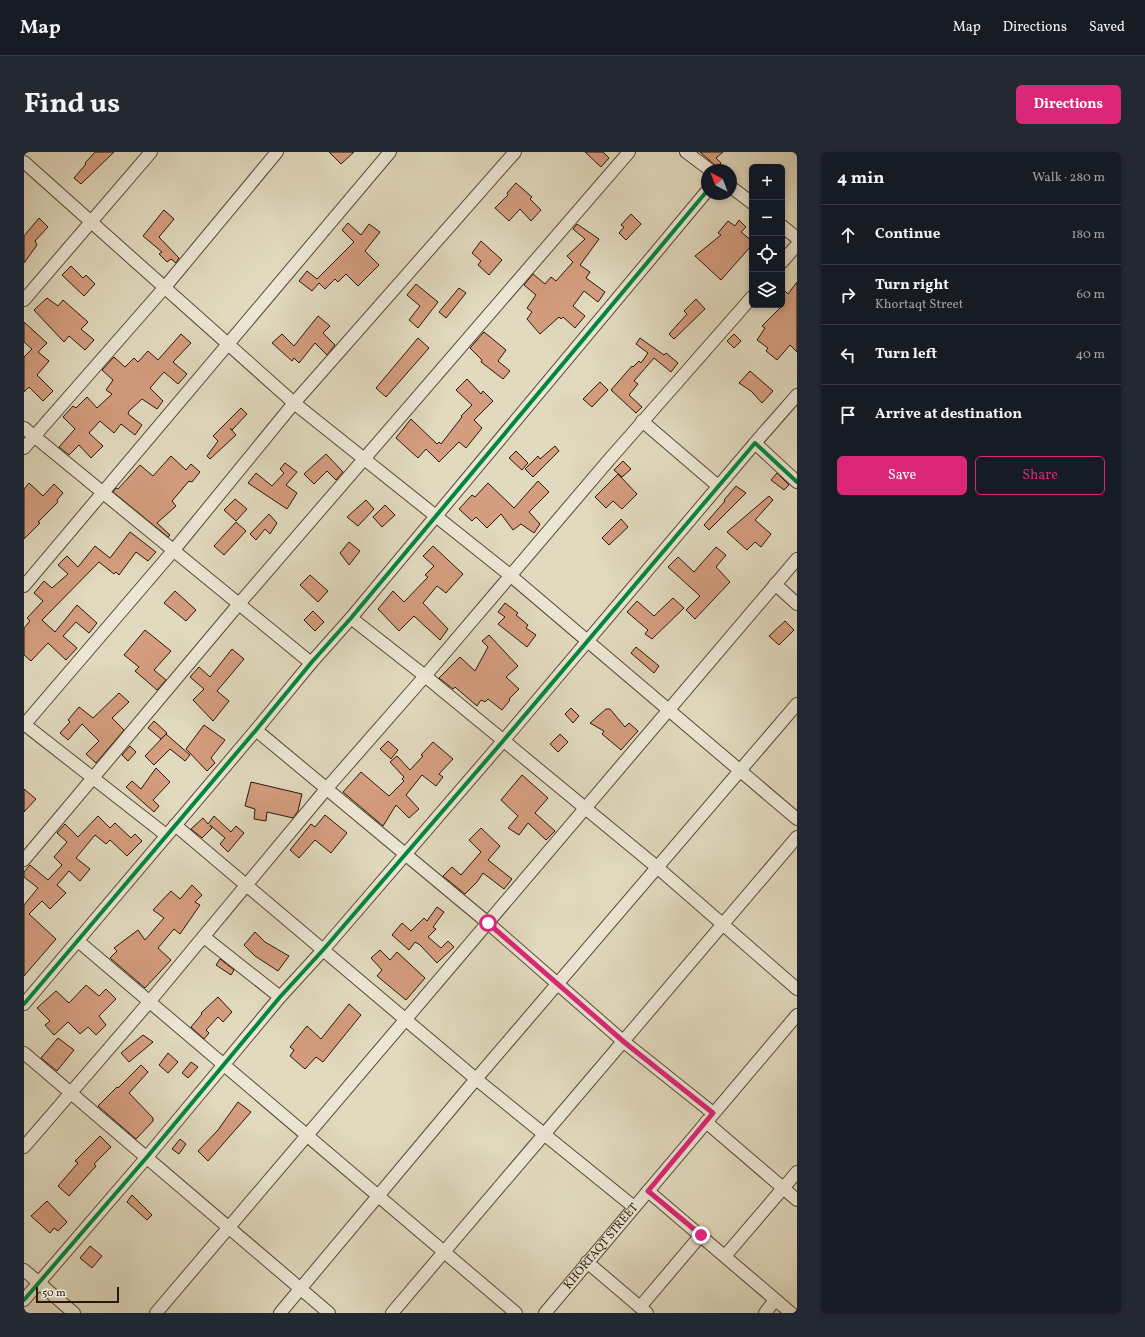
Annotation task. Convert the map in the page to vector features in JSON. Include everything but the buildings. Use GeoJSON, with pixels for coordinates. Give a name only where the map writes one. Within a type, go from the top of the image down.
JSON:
{"type":"FeatureCollection","features":[{"type":"Feature","properties":{"kind":"street"},"geometry":{"type":"LineString","coordinates":[[24,158],[29,152]]}},
{"type":"Feature","properties":{"kind":"street"},"geometry":{"type":"LineString","coordinates":[[24,300],[151,152]]}},
{"type":"Feature","properties":{"kind":"street"},"geometry":{"type":"LineString","coordinates":[[24,448],[165,287],[277,152]]}},
{"type":"Feature","properties":{"kind":"street"},"geometry":{"type":"LineString","coordinates":[[24,586],[390,152]]}},
{"type":"Feature","properties":{"kind":"street"},"geometry":{"type":"LineString","coordinates":[[166,835],[94,777],[24,724],[173,551],[294,403],[515,152]]}},
{"type":"Feature","properties":{"kind":"street"},"geometry":{"type":"LineString","coordinates":[[24,860],[238,605],[629,152]]}},
{"type":"Feature","properties":{"kind":"street"},"geometry":{"type":"LineString","coordinates":[[686,152],[702,164]]}},
{"type":"Feature","properties":{"kind":"street"},"geometry":{"type":"LineString","coordinates":[[24,162],[294,403],[511,576],[797,819]]}},
{"type":"Feature","properties":{"kind":"street"},"geometry":{"type":"LineString","coordinates":[[737,192],[749,201]]}},
{"type":"Feature","properties":{"kind":"street"},"geometry":{"type":"LineString","coordinates":[[24,1004],[436,517],[701,198]]}},
{"type":"Feature","properties":{"kind":"street"},"geometry":{"type":"LineString","coordinates":[[785,228],[797,238]]}},
{"type":"Feature","properties":{"kind":"street"},"geometry":{"type":"LineString","coordinates":[[785,259],[797,245]]}},
{"type":"Feature","properties":{"kind":"street"},"geometry":{"type":"LineString","coordinates":[[24,1147],[248,886],[327,788],[425,676],[642,422],[749,300]]}},
{"type":"Feature","properties":{"kind":"street"},"geometry":{"type":"LineString","coordinates":[[24,1300],[147,1157],[280,997],[323,950],[797,395]]}},
{"type":"Feature","properties":{"kind":"street"},"geometry":{"type":"LineString","coordinates":[[642,422],[718,486]]}},
{"type":"Feature","properties":{"kind":"street"},"geometry":{"type":"LineString","coordinates":[[24,428],[238,605],[311,663]]}},
{"type":"Feature","properties":{"kind":"street"},"geometry":{"type":"LineString","coordinates":[[755,443],[797,482]]}},
{"type":"Feature","properties":{"kind":"street"},"geometry":{"type":"LineString","coordinates":[[156,1313],[406,1020],[584,808],[797,560]]}},
{"type":"Feature","properties":{"kind":"street"},"geometry":{"type":"LineString","coordinates":[[775,584],[797,604]]}},
{"type":"Feature","properties":{"kind":"street"},"geometry":{"type":"LineString","coordinates":[[351,618],[425,676],[658,868],[797,990]]}},
{"type":"Feature","properties":{"kind":"street"},"geometry":{"type":"LineString","coordinates":[[280,1313],[476,1079],[742,771],[797,704]]}},
{"type":"Feature","properties":{"kind":"street"},"geometry":{"type":"LineString","coordinates":[[256,730],[559,984],[709,1118],[783,1189],[797,1200]]}},
{"type":"Feature","properties":{"kind":"street"},"geometry":{"type":"LineString","coordinates":[[175,825],[476,1079],[634,1207]]}},
{"type":"Feature","properties":{"kind":"street"},"geometry":{"type":"LineString","coordinates":[[392,1313],[797,837]]}},
{"type":"Feature","properties":{"kind":"street"},"geometry":{"type":"LineString","coordinates":[[204,937],[280,997]]}},
{"type":"Feature","properties":{"kind":"street"},"geometry":{"type":"LineString","coordinates":[[78,941],[516,1313]]}},
{"type":"Feature","properties":{"kind":"street","name":"KHORTAQT STREET"},"geometry":{"type":"LineString","coordinates":[[545,1313],[797,1015]]}},
{"type":"Feature","properties":{"kind":"street"},"geometry":{"type":"LineString","coordinates":[[24,1053],[230,1227],[329,1313]]}},
{"type":"Feature","properties":{"kind":"street"},"geometry":{"type":"LineString","coordinates":[[725,1256],[797,1172]]}},
{"type":"Feature","properties":{"kind":"street"},"geometry":{"type":"LineString","coordinates":[[648,1191],[791,1313]]}},
{"type":"Feature","properties":{"kind":"street"},"geometry":{"type":"LineString","coordinates":[[587,1262],[644,1310],[701,1235]]}},
{"type":"Feature","properties":{"kind":"street"},"geometry":{"type":"LineString","coordinates":[[24,1270],[74,1313]]}},
{"type":"Feature","properties":{"kind":"street"},"geometry":{"type":"LineString","coordinates":[[765,1313],[775,1300]]}},
{"type":"Feature","properties":{"kind":"cycle path"},"geometry":{"type":"LineString","coordinates":[[24,1004],[311,663],[351,618],[701,198]]}},
{"type":"Feature","properties":{"kind":"cycle path"},"geometry":{"type":"LineString","coordinates":[[24,1300],[147,1157],[280,997],[323,950],[503,741],[755,443],[797,482]]}},
{"type":"Feature","properties":{"kind":"route"},"geometry":{"type":"LineString","coordinates":[[488,923],[624,1042],[713,1113],[648,1191],[701,1235]]}}]}
